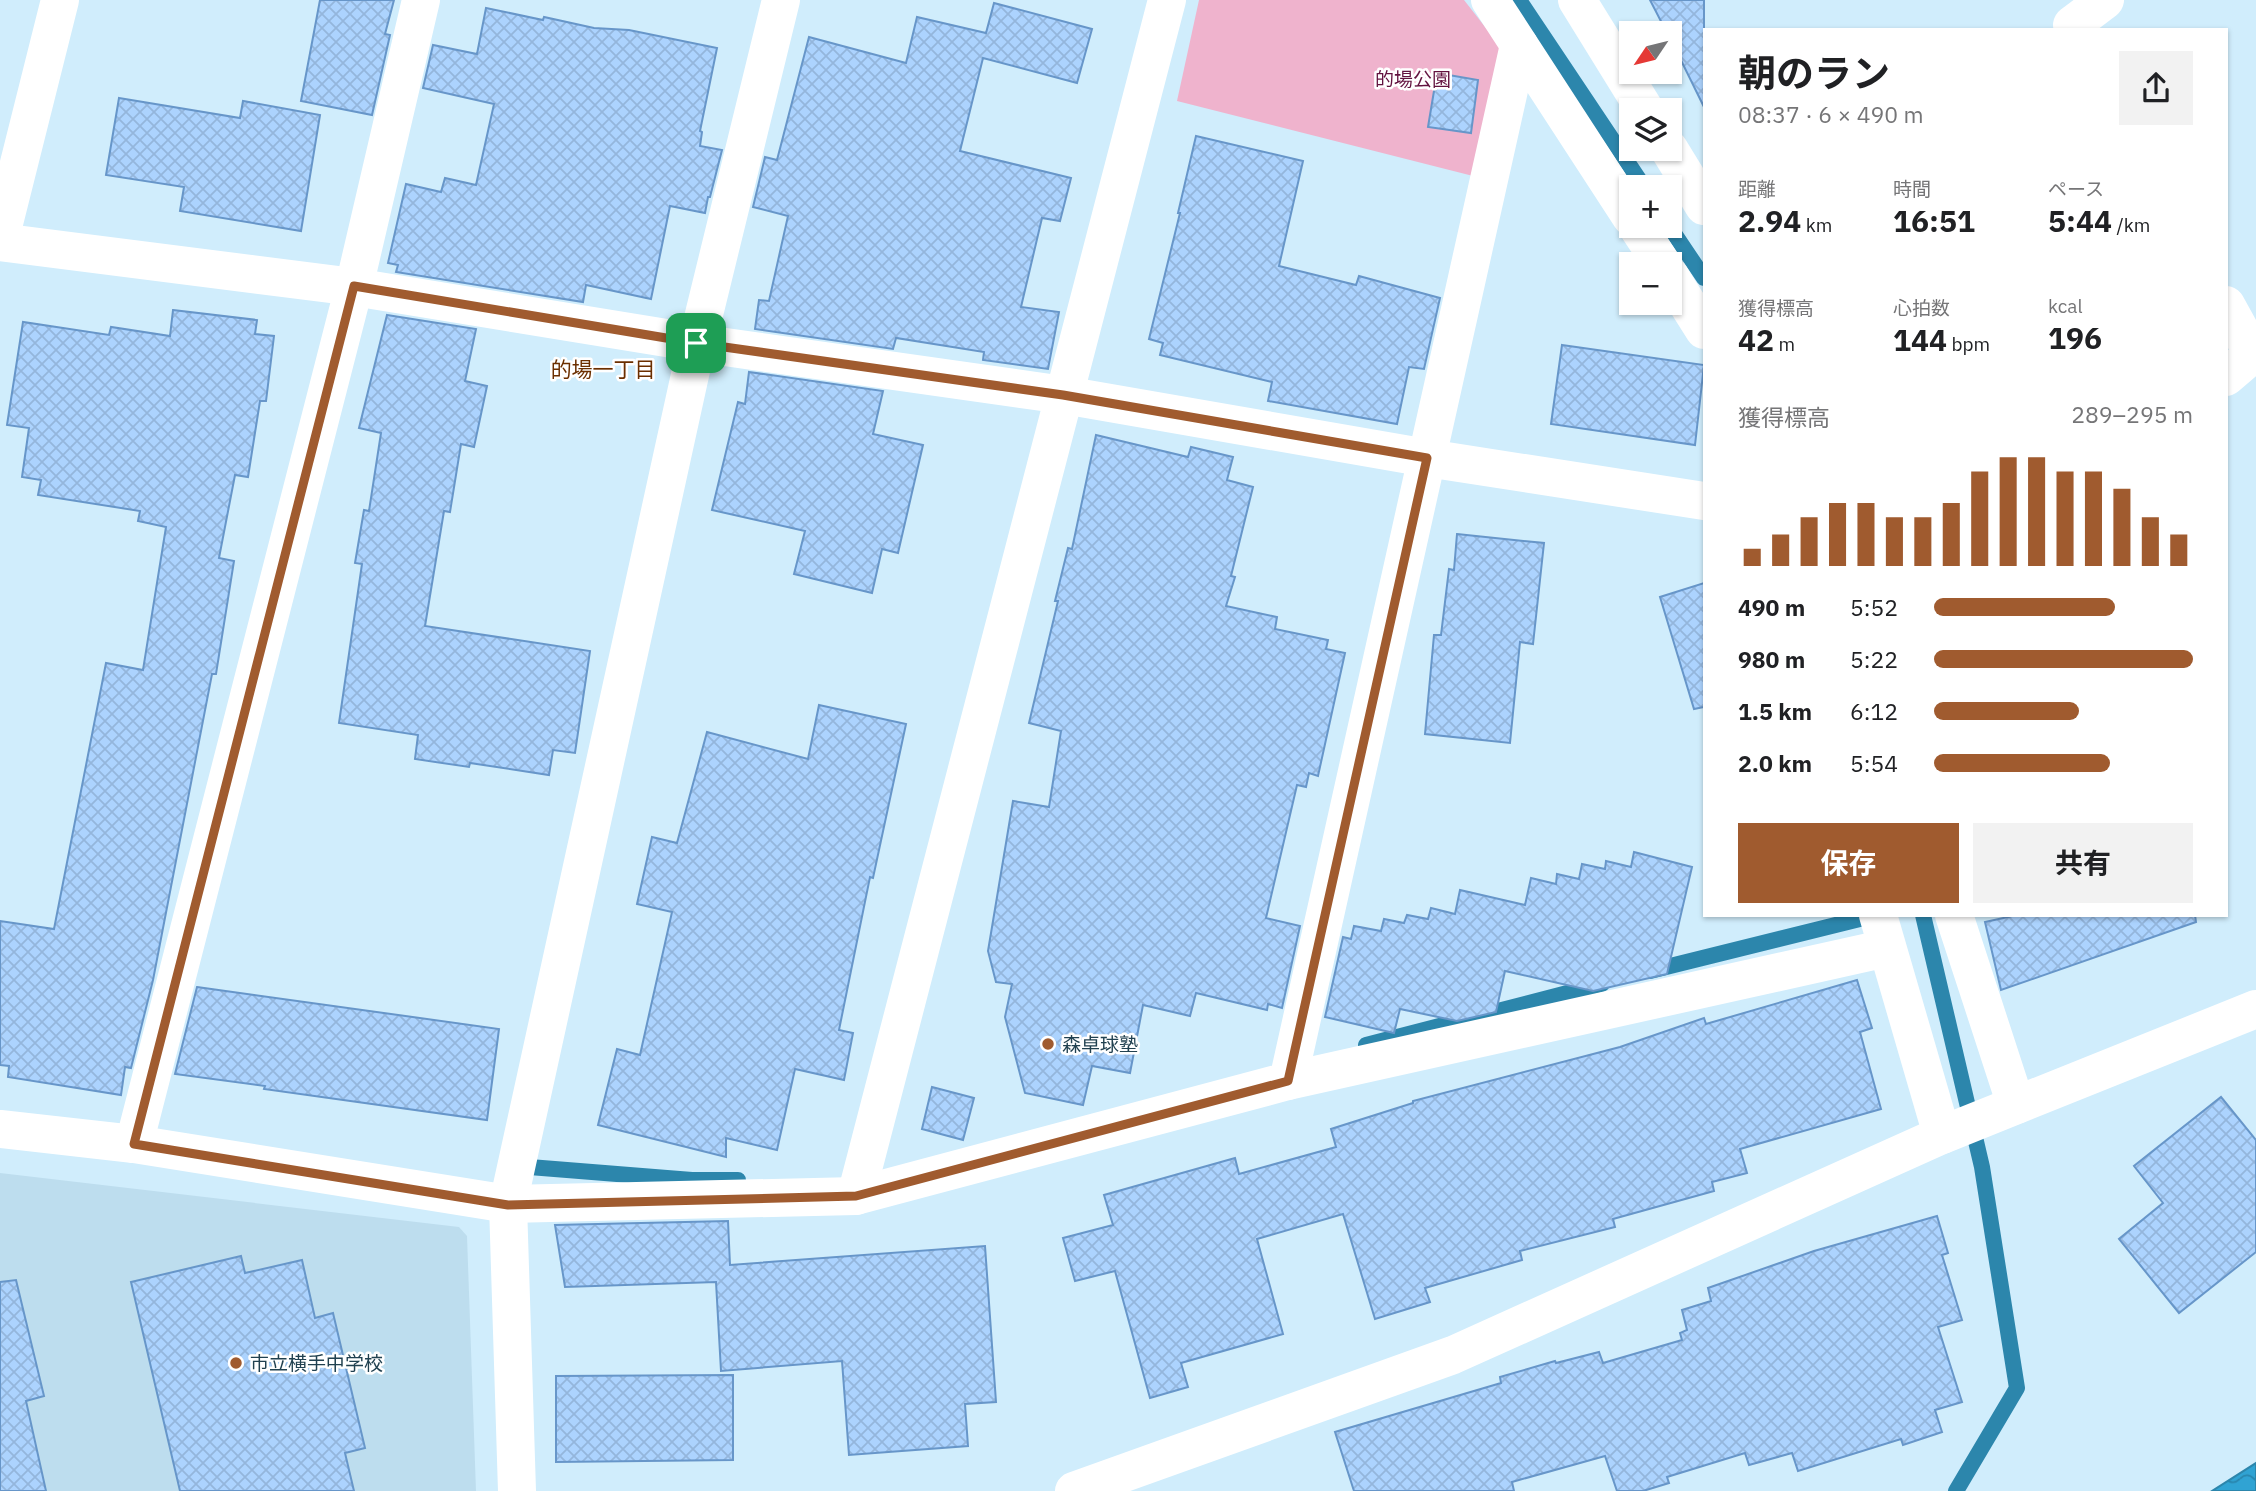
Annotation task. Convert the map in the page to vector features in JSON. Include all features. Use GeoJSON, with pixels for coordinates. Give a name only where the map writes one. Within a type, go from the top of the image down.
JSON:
{"type":"FeatureCollection","features":[{"type":"Feature","properties":{"kind":"street"},"geometry":{"type":"LineString","coordinates":[[60,0],[0,240],[354,286],[696,343],[1063,395],[1427,458],[1703,501]]}},
{"type":"Feature","properties":{"kind":"street"},"geometry":{"type":"LineString","coordinates":[[134,1144],[354,286],[421,0]]}},
{"type":"Feature","properties":{"kind":"street"},"geometry":{"type":"LineString","coordinates":[[517,1491],[508,1205],[696,343],[780,0]]}},
{"type":"Feature","properties":{"kind":"street"},"geometry":{"type":"LineString","coordinates":[[856,1196],[1167,0]]}},
{"type":"Feature","properties":{"kind":"street"},"geometry":{"type":"LineString","coordinates":[[1490,0],[1619,198]]}},
{"type":"Feature","properties":{"kind":"street"},"geometry":{"type":"LineString","coordinates":[[1577,0],[1638,98]]}},
{"type":"Feature","properties":{"kind":"street"},"geometry":{"type":"LineString","coordinates":[[2068,18],[2105,0]]}},
{"type":"Feature","properties":{"kind":"street"},"geometry":{"type":"LineString","coordinates":[[1288,1081],[1520,45]]}},
{"type":"Feature","properties":{"kind":"street"},"geometry":{"type":"LineString","coordinates":[[1676,161],[1703,204]]}},
{"type":"Feature","properties":{"kind":"street"},"geometry":{"type":"LineString","coordinates":[[1682,295],[1703,328]]}},
{"type":"Feature","properties":{"kind":"street"},"geometry":{"type":"LineString","coordinates":[[2228,311],[2245,361]]}},
{"type":"Feature","properties":{"kind":"street"},"geometry":{"type":"LineString","coordinates":[[1955,917],[2016,1105]]}},
{"type":"Feature","properties":{"kind":"street"},"geometry":{"type":"LineString","coordinates":[[0,1129],[134,1144],[508,1205],[856,1196],[1288,1081],[1882,932],[1942,1135]]}},
{"type":"Feature","properties":{"kind":"street"},"geometry":{"type":"LineString","coordinates":[[1074,1491],[1453,1355],[1942,1135],[2256,1009]]}},
{"type":"Feature","properties":{"kind":"shaded area","name":"市立横手中学校"},"geometry":{"type":"Polygon","coordinates":[[[0,1173],[459,1227],[467,1236],[476,1491],[0,1491],[0,1173]]]}},
{"type":"Feature","properties":{"kind":"green space","name":"的場公園"},"geometry":{"type":"Polygon","coordinates":[[[1199,0],[1464,0],[1500,46],[1477,177],[1177,101],[1199,0]]]}},
{"type":"Feature","properties":{"kind":"water"},"geometry":{"type":"Polygon","coordinates":[[[2256,1463],[2256,1491],[2212,1491],[2256,1463]]]}},
{"type":"Feature","properties":{"kind":"building"},"geometry":{"type":"Polygon","coordinates":[[[320,0],[394,0],[385,34],[390,35],[372,115],[301,101],[320,0]]]}},
{"type":"Feature","properties":{"kind":"building"},"geometry":{"type":"Polygon","coordinates":[[[1650,0],[1704,0],[1703,105],[1682,62],[1682,21],[1661,21],[1650,0]]]}},
{"type":"Feature","properties":{"kind":"building"},"geometry":{"type":"Polygon","coordinates":[[[994,3],[1092,29],[1077,83],[983,58],[960,151],[1071,178],[1060,221],[1042,218],[1021,307],[1059,312],[1048,369],[983,360],[984,352],[896,338],[893,349],[755,329],[759,300],[769,301],[788,216],[753,207],[765,157],[777,160],[809,37],[906,63],[917,17],[986,33],[994,3]]]}},
{"type":"Feature","properties":{"kind":"building"},"geometry":{"type":"Polygon","coordinates":[[[486,8],[594,28],[629,30],[717,48],[700,131],[700,146],[722,150],[710,197],[705,213],[670,206],[651,299],[586,285],[583,302],[396,272],[398,265],[388,263],[406,184],[441,192],[445,178],[476,185],[494,104],[423,88],[433,45],[477,54],[486,8]]]}},
{"type":"Feature","properties":{"kind":"building"},"geometry":{"type":"Polygon","coordinates":[[[1437,73],[1478,80],[1471,133],[1428,127],[1437,73]]]}},
{"type":"Feature","properties":{"kind":"building"},"geometry":{"type":"Polygon","coordinates":[[[119,98],[240,118],[243,101],[320,115],[301,231],[180,211],[184,187],[106,175],[119,98]]]}},
{"type":"Feature","properties":{"kind":"building"},"geometry":{"type":"Polygon","coordinates":[[[1196,136],[1303,161],[1279,266],[1356,285],[1359,276],[1440,298],[1424,369],[1409,367],[1397,424],[1268,401],[1272,382],[1160,355],[1163,343],[1149,339],[1196,136]]]}},
{"type":"Feature","properties":{"kind":"building"},"geometry":{"type":"Polygon","coordinates":[[[173,310],[257,320],[255,334],[274,336],[266,401],[260,401],[248,477],[235,475],[219,558],[234,561],[216,674],[212,674],[153,980],[131,1068],[125,1067],[121,1095],[8,1077],[9,1066],[0,1065],[0,921],[54,929],[106,663],[143,670],[166,527],[138,521],[140,511],[38,495],[41,480],[22,477],[29,428],[7,425],[23,322],[109,335],[111,327],[170,336],[173,310]]]}},
{"type":"Feature","properties":{"kind":"building"},"geometry":{"type":"Polygon","coordinates":[[[387,315],[476,329],[465,381],[487,386],[474,447],[461,444],[450,512],[444,511],[425,626],[590,651],[575,753],[553,750],[549,775],[470,763],[469,767],[415,759],[418,735],[339,723],[362,564],[355,563],[364,510],[369,511],[381,433],[359,428],[387,315]]]}},
{"type":"Feature","properties":{"kind":"building"},"geometry":{"type":"Polygon","coordinates":[[[1562,345],[1703,365],[1695,445],[1551,424],[1562,345]]]}},
{"type":"Feature","properties":{"kind":"building"},"geometry":{"type":"Polygon","coordinates":[[[749,372],[883,391],[873,434],[923,445],[898,553],[882,549],[872,593],[794,574],[805,531],[712,510],[738,402],[745,404],[749,372]]]}},
{"type":"Feature","properties":{"kind":"building"},"geometry":{"type":"Polygon","coordinates":[[[1096,435],[1188,457],[1191,447],[1233,457],[1227,480],[1253,487],[1231,576],[1235,577],[1226,606],[1277,617],[1275,629],[1328,640],[1326,649],[1345,653],[1318,776],[1309,773],[1306,787],[1297,785],[1266,918],[1300,926],[1282,1008],[1268,1004],[1267,1010],[1196,993],[1190,1016],[1143,1005],[1130,1073],[1092,1066],[1083,1105],[1025,1093],[1005,1017],[1012,984],[996,982],[988,951],[1013,801],[1049,807],[1061,731],[1029,723],[1068,548],[1072,549],[1096,435]]]}},
{"type":"Feature","properties":{"kind":"building"},"geometry":{"type":"Polygon","coordinates":[[[1457,534],[1544,543],[1533,644],[1520,642],[1510,743],[1425,734],[1434,635],[1441,635],[1449,569],[1454,570],[1457,534]]]}},
{"type":"Feature","properties":{"kind":"building"},"geometry":{"type":"Polygon","coordinates":[[[1703,583],[1703,707],[1694,709],[1660,597],[1703,583]]]}},
{"type":"Feature","properties":{"kind":"building"},"geometry":{"type":"Polygon","coordinates":[[[819,705],[906,724],[873,878],[870,877],[839,1030],[853,1033],[844,1080],[795,1069],[777,1150],[726,1138],[726,1157],[598,1125],[617,1049],[640,1055],[672,912],[637,904],[652,837],[677,843],[707,732],[808,759],[819,705]]]}},
{"type":"Feature","properties":{"kind":"building"},"geometry":{"type":"Polygon","coordinates":[[[1634,852],[1692,867],[1667,974],[1593,991],[1505,971],[1496,1012],[1457,1021],[1400,1009],[1394,1033],[1325,1017],[1343,937],[1351,939],[1354,926],[1381,931],[1384,919],[1404,923],[1407,915],[1428,919],[1431,908],[1455,914],[1460,890],[1525,905],[1531,878],[1556,884],[1557,874],[1579,879],[1582,864],[1605,869],[1606,861],[1631,867],[1634,852]]]}},
{"type":"Feature","properties":{"kind":"building"},"geometry":{"type":"Polygon","coordinates":[[[2008,917],[2195,917],[2196,922],[2001,990],[1985,922],[2008,917]]]}},
{"type":"Feature","properties":{"kind":"building"},"geometry":{"type":"Polygon","coordinates":[[[1857,980],[1872,1028],[1860,1032],[1881,1109],[1740,1149],[1747,1173],[1712,1182],[1714,1191],[1613,1219],[1615,1227],[1520,1251],[1522,1260],[1425,1288],[1430,1302],[1375,1319],[1343,1214],[1257,1239],[1283,1334],[1181,1363],[1188,1387],[1150,1398],[1115,1271],[1075,1281],[1063,1238],[1113,1225],[1104,1195],[1235,1158],[1239,1174],[1336,1147],[1331,1129],[1413,1101],[1620,1047],[1704,1018],[1706,1024],[1857,980]]]}},
{"type":"Feature","properties":{"kind":"building"},"geometry":{"type":"Polygon","coordinates":[[[197,987],[499,1029],[487,1120],[175,1074],[197,987]]]}},
{"type":"Feature","properties":{"kind":"building"},"geometry":{"type":"Polygon","coordinates":[[[932,1087],[974,1098],[963,1140],[922,1129],[932,1087]]]}},
{"type":"Feature","properties":{"kind":"building"},"geometry":{"type":"Polygon","coordinates":[[[2221,1097],[2256,1140],[2256,1252],[2179,1313],[2119,1239],[2163,1203],[2134,1166],[2221,1097]]]}},
{"type":"Feature","properties":{"kind":"building"},"geometry":{"type":"Polygon","coordinates":[[[1937,1216],[1948,1253],[1942,1255],[1962,1320],[1938,1327],[1962,1402],[1935,1410],[1942,1432],[1903,1445],[1901,1439],[1798,1471],[1792,1453],[1749,1465],[1745,1453],[1667,1477],[1669,1483],[1643,1491],[1617,1491],[1605,1456],[1512,1482],[1514,1491],[1354,1491],[1335,1432],[1501,1383],[1500,1377],[1555,1361],[1556,1363],[1599,1352],[1603,1363],[1682,1340],[1680,1333],[1687,1330],[1682,1310],[1711,1301],[1708,1288],[1814,1251],[1937,1216]]]}},
{"type":"Feature","properties":{"kind":"building"},"geometry":{"type":"Polygon","coordinates":[[[728,1221],[730,1265],[985,1246],[996,1402],[965,1404],[968,1446],[849,1455],[842,1361],[721,1371],[716,1282],[565,1287],[555,1225],[728,1221]]]}},
{"type":"Feature","properties":{"kind":"building"},"geometry":{"type":"Polygon","coordinates":[[[241,1256],[245,1273],[302,1260],[315,1318],[333,1313],[365,1448],[345,1453],[354,1491],[180,1491],[131,1282],[241,1256]]]}},
{"type":"Feature","properties":{"kind":"building"},"geometry":{"type":"Polygon","coordinates":[[[16,1280],[44,1396],[26,1401],[46,1491],[0,1491],[0,1282],[16,1280]]]}},
{"type":"Feature","properties":{"kind":"building"},"geometry":{"type":"Polygon","coordinates":[[[733,1375],[733,1460],[556,1462],[556,1376],[733,1375]]]}},
{"type":"Feature","properties":{"kind":"waterway"},"geometry":{"type":"LineString","coordinates":[[1519,0],[1636,175]]}},
{"type":"Feature","properties":{"kind":"waterway"},"geometry":{"type":"LineString","coordinates":[[1677,238],[1703,277]]}},
{"type":"Feature","properties":{"kind":"waterway"},"geometry":{"type":"LineString","coordinates":[[1650,971],[1868,917]]}},
{"type":"Feature","properties":{"kind":"waterway"},"geometry":{"type":"LineString","coordinates":[[1923,917],[1982,1167],[2017,1388],[1956,1491]]}},
{"type":"Feature","properties":{"kind":"waterway"},"geometry":{"type":"LineString","coordinates":[[1366,1045],[1602,984]]}},
{"type":"Feature","properties":{"kind":"waterway"},"geometry":{"type":"LineString","coordinates":[[517,1166],[692,1180],[738,1180]]}},
{"type":"Feature","properties":{"kind":"place","name":"森卓球塾"},"geometry":{"type":"Point","coordinates":[1048,1044]}},
{"type":"Feature","properties":{"kind":"place","name":"市立横手中学校"},"geometry":{"type":"Point","coordinates":[236,1363]}},
{"type":"Feature","properties":{"kind":"district","name":"的場一丁目"},"geometry":{"type":"Point","coordinates":[603,369]}},
{"type":"Feature","properties":{"kind":"route"},"geometry":{"type":"LineString","coordinates":[[354,286],[696,343],[1063,395],[1427,458],[1288,1081],[856,1196],[508,1205],[134,1144],[354,286]]}}]}
